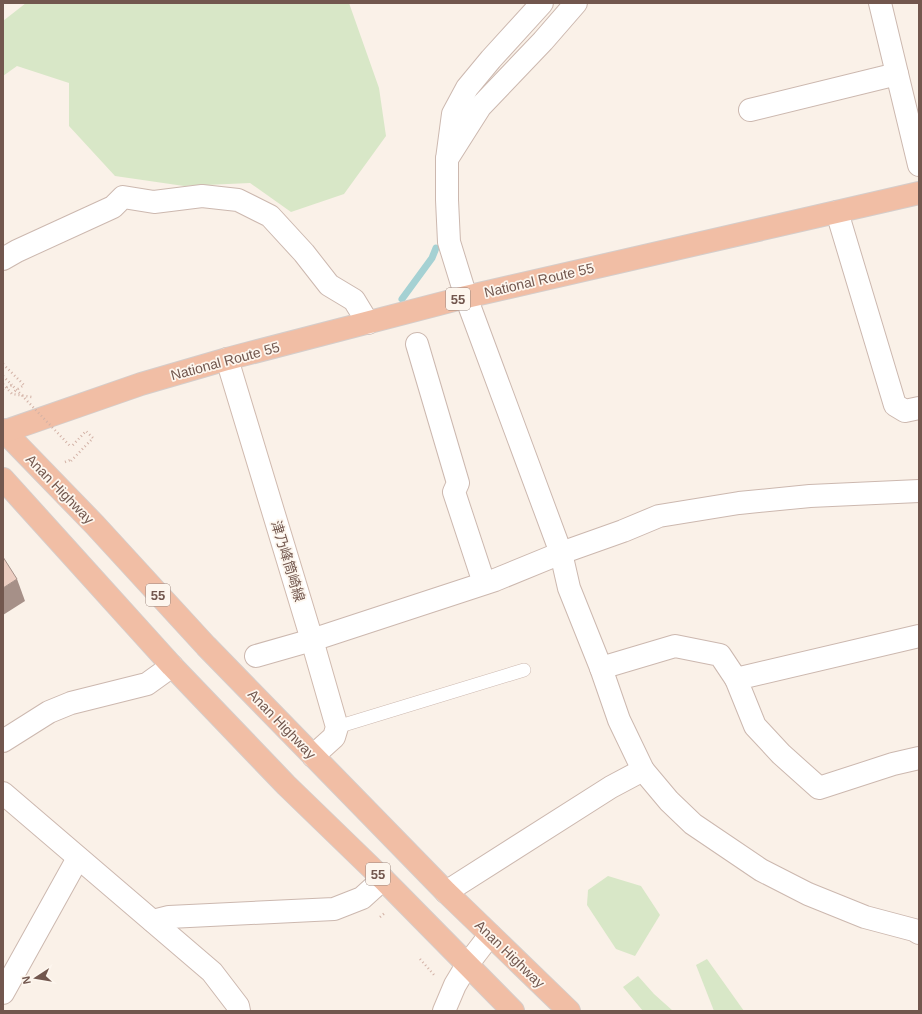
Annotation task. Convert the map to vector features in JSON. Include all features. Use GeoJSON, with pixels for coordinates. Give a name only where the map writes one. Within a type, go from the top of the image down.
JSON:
{"type":"FeatureCollection","features":[{"type":"Feature","properties":{"kind":"highway","name":"National Route 55"},"geometry":{"type":"LineString","coordinates":[[4,431],[141,384],[466,297],[919,193]]}},
{"type":"Feature","properties":{"kind":"highway","name":"Anan Highway"},"geometry":{"type":"LineString","coordinates":[[4,431],[95,525],[206,646],[313,756],[446,892],[569,1011]]}},
{"type":"Feature","properties":{"kind":"highway","name":"55"},"geometry":{"type":"LineString","coordinates":[[3,479],[172,666],[286,785],[383,879],[513,1011]]}},
{"type":"Feature","properties":{"kind":"street"},"geometry":{"type":"LineString","coordinates":[[542,3],[467,88],[453,114],[447,159],[447,200],[450,242],[466,297],[561,553],[569,588],[619,720],[643,770],[669,801],[693,824],[761,870],[808,894],[865,917],[914,930],[919,933]]}},
{"type":"Feature","properties":{"kind":"street"},"geometry":{"type":"LineString","coordinates":[[447,159],[480,107],[531,54],[576,3]]}},
{"type":"Feature","properties":{"kind":"street"},"geometry":{"type":"LineString","coordinates":[[880,3],[919,165]]}},
{"type":"Feature","properties":{"kind":"street"},"geometry":{"type":"LineString","coordinates":[[512,36],[531,54]]}},
{"type":"Feature","properties":{"kind":"street"},"geometry":{"type":"LineString","coordinates":[[750,110],[897,74]]}},
{"type":"Feature","properties":{"kind":"street"},"geometry":{"type":"LineString","coordinates":[[3,260],[18,251],[113,207],[123,197],[154,202],[202,196],[238,200],[270,216],[304,253],[330,285],[354,300],[368,323]]}},
{"type":"Feature","properties":{"kind":"street"},"geometry":{"type":"LineString","coordinates":[[837,212],[895,405],[905,411],[919,408]]}},
{"type":"Feature","properties":{"kind":"street"},"geometry":{"type":"LineString","coordinates":[[417,344],[458,482],[454,492],[484,583]]}},
{"type":"Feature","properties":{"kind":"street","name":"津乃峰筒崎線"},"geometry":{"type":"LineString","coordinates":[[227,360],[337,727]]}},
{"type":"Feature","properties":{"kind":"street"},"geometry":{"type":"LineString","coordinates":[[256,656],[312,640],[484,583],[659,516],[747,502],[810,496],[917,497]]}},
{"type":"Feature","properties":{"kind":"street"},"geometry":{"type":"LineString","coordinates":[[736,678],[919,636]]}},
{"type":"Feature","properties":{"kind":"street"},"geometry":{"type":"LineString","coordinates":[[600,668],[675,646],[720,655],[736,678],[755,726],[781,754],[819,788],[893,764],[919,758]]}},
{"type":"Feature","properties":{"kind":"street"},"geometry":{"type":"LineString","coordinates":[[3,741],[49,712],[71,703],[147,684],[172,666]]}},
{"type":"Feature","properties":{"kind":"street"},"geometry":{"type":"LineString","coordinates":[[313,756],[334,737],[337,727]]}},
{"type":"Feature","properties":{"kind":"street"},"geometry":{"type":"LineString","coordinates":[[446,892],[611,787],[643,770]]}},
{"type":"Feature","properties":{"kind":"street"},"geometry":{"type":"LineString","coordinates":[[3,793],[212,972],[238,1006],[239,1011]]}},
{"type":"Feature","properties":{"kind":"street"},"geometry":{"type":"LineString","coordinates":[[3,993],[78,858]]}},
{"type":"Feature","properties":{"kind":"street"},"geometry":{"type":"LineString","coordinates":[[153,921],[169,917],[334,909],[362,898],[383,879]]}},
{"type":"Feature","properties":{"kind":"street"},"geometry":{"type":"LineString","coordinates":[[444,1011],[455,985],[467,965],[490,935]]}},
{"type":"Feature","properties":{"kind":"lane"},"geometry":{"type":"LineString","coordinates":[[337,727],[524,670]]}},
{"type":"Feature","properties":{"kind":"path"},"geometry":{"type":"LineString","coordinates":[[3,364],[24,385],[12,394]]}},
{"type":"Feature","properties":{"kind":"path"},"geometry":{"type":"LineString","coordinates":[[3,376],[71,447],[86,432],[93,438],[71,461]]}},
{"type":"Feature","properties":{"kind":"path"},"geometry":{"type":"LineString","coordinates":[[3,390],[12,385]]}},
{"type":"Feature","properties":{"kind":"green space"},"geometry":{"type":"Polygon","coordinates":[[[26,3],[349,3],[379,88],[386,136],[344,194],[291,212],[250,183],[184,186],[115,176],[69,126],[69,83],[17,66],[3,76],[3,21],[26,3]]]}},
{"type":"Feature","properties":{"kind":"green space"},"geometry":{"type":"Polygon","coordinates":[[[608,876],[641,886],[660,915],[635,956],[616,949],[587,905],[588,890],[608,876]]]}},
{"type":"Feature","properties":{"kind":"green space"},"geometry":{"type":"Polygon","coordinates":[[[707,959],[744,1011],[714,1011],[696,965],[707,959]]]}},
{"type":"Feature","properties":{"kind":"green space"},"geometry":{"type":"Polygon","coordinates":[[[638,976],[654,994],[673,1011],[643,1011],[623,987],[638,976]]]}},
{"type":"Feature","properties":{"kind":"building"},"geometry":{"type":"Polygon","coordinates":[[[3,557],[17,579],[3,588],[3,557]]]}},
{"type":"Feature","properties":{"kind":"waterway"},"geometry":{"type":"LineString","coordinates":[[402,299],[432,258],[436,248]]}}]}
